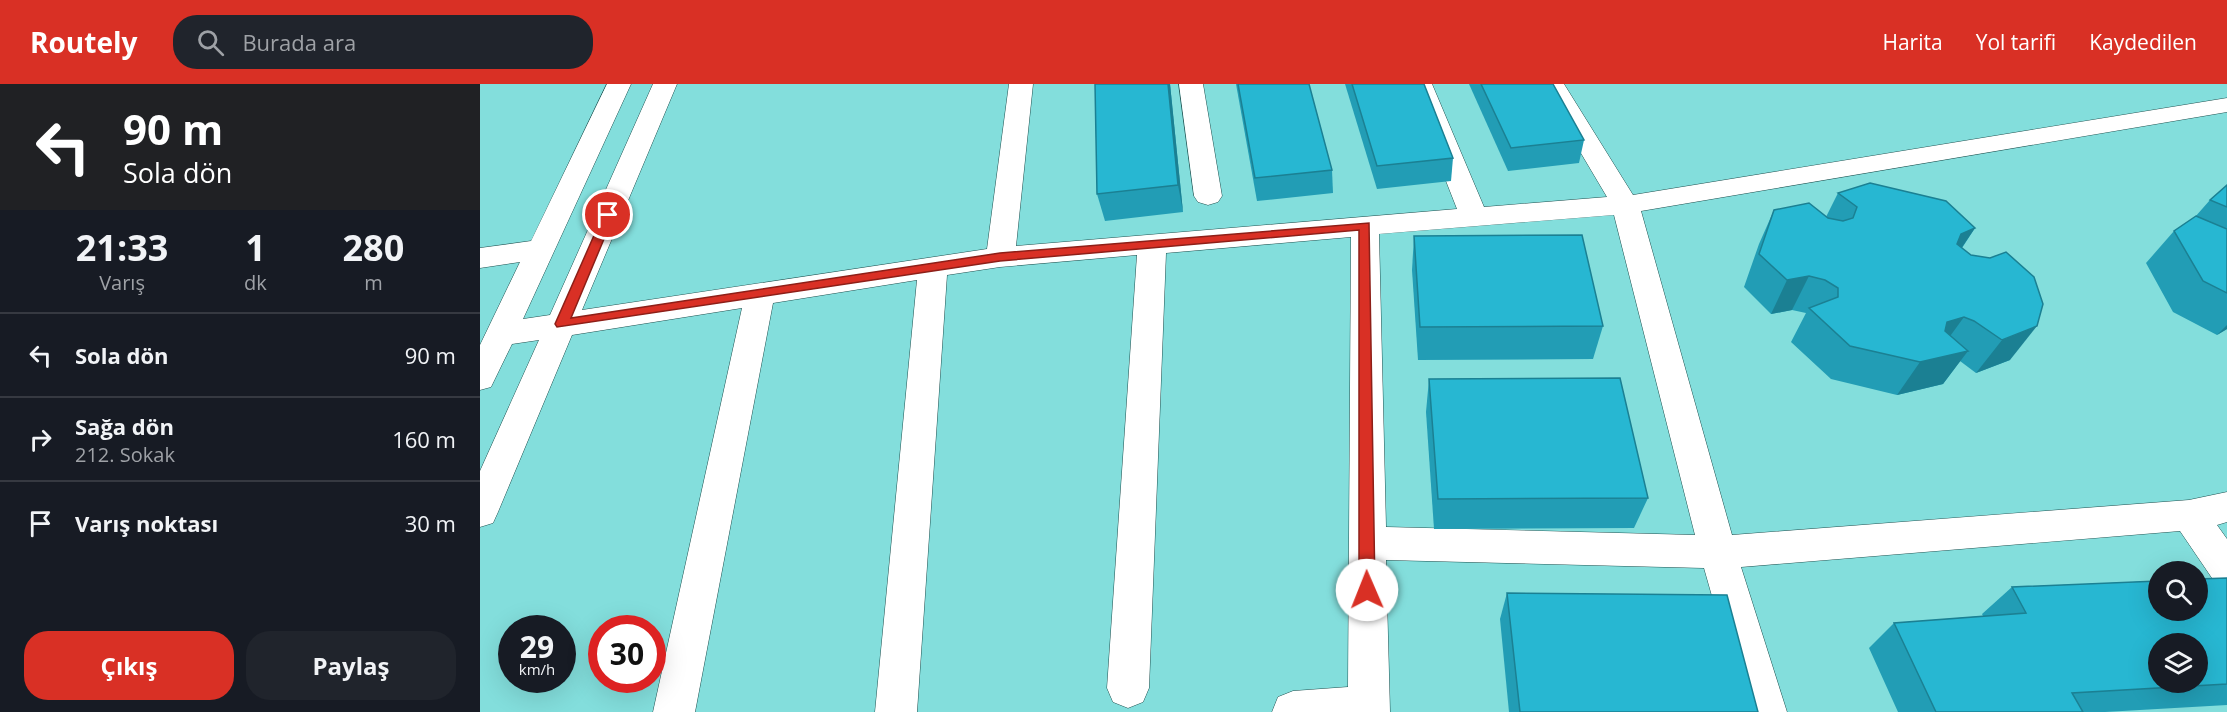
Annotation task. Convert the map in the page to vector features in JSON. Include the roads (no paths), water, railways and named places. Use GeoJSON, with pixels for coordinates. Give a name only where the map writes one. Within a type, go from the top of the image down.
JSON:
{"type":"FeatureCollection","features":[{"type":"Feature","properties":{"kind":"street"},"geometry":{"type":"LineString","coordinates":[[480,378],[620,84]]}},
{"type":"Feature","properties":{"kind":"street"},"geometry":{"type":"LineString","coordinates":[[480,512],[664,84]]}},
{"type":"Feature","properties":{"kind":"street"},"geometry":{"type":"LineString","coordinates":[[1000,257],[1021,84]]}},
{"type":"Feature","properties":{"kind":"street"},"geometry":{"type":"LineString","coordinates":[[1191,84],[1208,196]]}},
{"type":"Feature","properties":{"kind":"street"},"geometry":{"type":"LineString","coordinates":[[1420,84],[1474,217]]}},
{"type":"Feature","properties":{"kind":"street"},"geometry":{"type":"LineString","coordinates":[[1552,84],[1625,205],[1709,551],[1745,712]]}},
{"type":"Feature","properties":{"kind":"street"},"geometry":{"type":"LineString","coordinates":[[502,334],[1000,257],[1625,205],[2227,105]]}},
{"type":"Feature","properties":{"kind":"street"},"geometry":{"type":"LineString","coordinates":[[1293,712],[1369,709],[1365,226]]}},
{"type":"Feature","properties":{"kind":"street"},"geometry":{"type":"LineString","coordinates":[[1128,688],[1152,244]]}},
{"type":"Feature","properties":{"kind":"street"},"geometry":{"type":"LineString","coordinates":[[480,258],[542,249]]}},
{"type":"Feature","properties":{"kind":"street"},"geometry":{"type":"LineString","coordinates":[[896,712],[933,267]]}},
{"type":"Feature","properties":{"kind":"street"},"geometry":{"type":"LineString","coordinates":[[674,712],[760,294]]}},
{"type":"Feature","properties":{"kind":"street"},"geometry":{"type":"LineString","coordinates":[[1366,543],[1709,551],[2189,516],[2227,507]]}},
{"type":"Feature","properties":{"kind":"street"},"geometry":{"type":"LineString","coordinates":[[2189,516],[2227,569]]}},
{"type":"Feature","properties":{"kind":"street"},"geometry":{"type":"LineString","coordinates":[[1709,551],[1766,712]]}}]}
